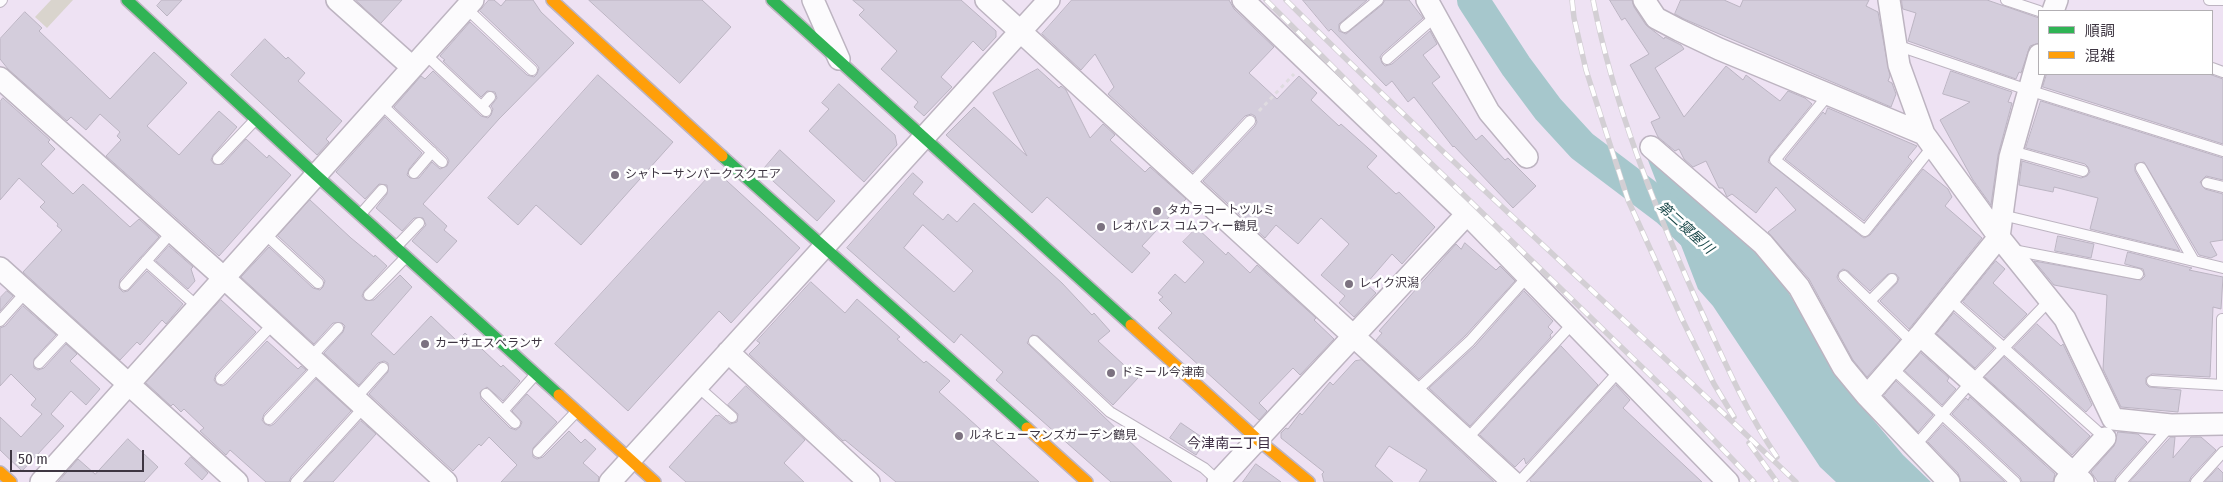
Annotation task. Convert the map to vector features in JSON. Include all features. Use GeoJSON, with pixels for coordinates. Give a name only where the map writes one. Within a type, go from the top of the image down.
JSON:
{"type":"FeatureCollection","features":[{"type":"Feature","properties":{"kind":"street"},"geometry":{"type":"LineString","coordinates":[[127,0],[140,6],[255,119],[655,482]]}},
{"type":"Feature","properties":{"kind":"street"},"geometry":{"type":"LineString","coordinates":[[338,0],[418,60]]}},
{"type":"Feature","properties":{"kind":"street"},"geometry":{"type":"LineString","coordinates":[[772,0],[1257,439],[1309,482]]}},
{"type":"Feature","properties":{"kind":"street"},"geometry":{"type":"LineString","coordinates":[[814,0],[843,66]]}},
{"type":"Feature","properties":{"kind":"street"},"geometry":{"type":"LineString","coordinates":[[986,0],[1514,482]]}},
{"type":"Feature","properties":{"kind":"street"},"geometry":{"type":"LineString","coordinates":[[610,482],[822,247],[1049,0]]}},
{"type":"Feature","properties":{"kind":"street"},"geometry":{"type":"LineString","coordinates":[[1242,0],[1467,214],[1728,482]]}},
{"type":"Feature","properties":{"kind":"street"},"geometry":{"type":"LineString","coordinates":[[1644,0],[1656,18],[1679,30],[1829,94],[1928,140]]}},
{"type":"Feature","properties":{"kind":"street"},"geometry":{"type":"LineString","coordinates":[[1889,0],[1899,65],[1928,140],[2004,243],[2065,319],[2106,430]]}},
{"type":"Feature","properties":{"kind":"street"},"geometry":{"type":"LineString","coordinates":[[556,1],[822,247],[1087,482]]}},
{"type":"Feature","properties":{"kind":"street"},"geometry":{"type":"LineString","coordinates":[[41,482],[469,4]]}},
{"type":"Feature","properties":{"kind":"street"},"geometry":{"type":"LineString","coordinates":[[1431,8],[1489,112],[1527,157]]}},
{"type":"Feature","properties":{"kind":"street"},"geometry":{"type":"LineString","coordinates":[[1866,396],[1949,300],[2004,243],[2002,215],[2012,151],[2038,59]]}},
{"type":"Feature","properties":{"kind":"street"},"geometry":{"type":"LineString","coordinates":[[0,78],[224,278],[446,482]]}},
{"type":"Feature","properties":{"kind":"street"},"geometry":{"type":"LineString","coordinates":[[1651,148],[1763,244],[1799,287],[1843,367],[1866,396],[1949,482]]}},
{"type":"Feature","properties":{"kind":"street"},"geometry":{"type":"LineString","coordinates":[[1218,482],[1467,214]]}},
{"type":"Feature","properties":{"kind":"street"},"geometry":{"type":"LineString","coordinates":[[0,268],[237,482]]}},
{"type":"Feature","properties":{"kind":"street"},"geometry":{"type":"LineString","coordinates":[[1917,339],[1972,382],[2074,479],[2106,430]]}},
{"type":"Feature","properties":{"kind":"street"},"geometry":{"type":"LineString","coordinates":[[728,352],[869,482]]}},
{"type":"Feature","properties":{"kind":"street"},"geometry":{"type":"LineString","coordinates":[[2106,430],[2171,425],[2223,424]]}},
{"type":"Feature","properties":{"kind":"street"},"geometry":{"type":"LineString","coordinates":[[0,472],[11,482]]}},
{"type":"Feature","properties":{"kind":"lane"},"geometry":{"type":"LineString","coordinates":[[1345,27],[1378,0]]}},
{"type":"Feature","properties":{"kind":"lane"},"geometry":{"type":"LineString","coordinates":[[2006,0],[2038,11]]}},
{"type":"Feature","properties":{"kind":"lane"},"geometry":{"type":"LineString","coordinates":[[2209,0],[2223,0]]}},
{"type":"Feature","properties":{"kind":"lane"},"geometry":{"type":"LineString","coordinates":[[469,4],[532,70]]}},
{"type":"Feature","properties":{"kind":"lane"},"geometry":{"type":"LineString","coordinates":[[1387,58],[1431,8]]}},
{"type":"Feature","properties":{"kind":"lane"},"geometry":{"type":"LineString","coordinates":[[1896,45],[2028,90],[2223,151]]}},
{"type":"Feature","properties":{"kind":"lane"},"geometry":{"type":"LineString","coordinates":[[418,60],[484,108],[490,97]]}},
{"type":"Feature","properties":{"kind":"lane"},"geometry":{"type":"LineString","coordinates":[[1829,94],[1775,160],[1865,231],[1928,140]]}},
{"type":"Feature","properties":{"kind":"lane"},"geometry":{"type":"LineString","coordinates":[[380,103],[442,162]]}},
{"type":"Feature","properties":{"kind":"lane"},"geometry":{"type":"LineString","coordinates":[[218,159],[255,119]]}},
{"type":"Feature","properties":{"kind":"lane"},"geometry":{"type":"LineString","coordinates":[[1190,185],[1250,121]]}},
{"type":"Feature","properties":{"kind":"lane"},"geometry":{"type":"LineString","coordinates":[[2012,151],[2083,171]]}},
{"type":"Feature","properties":{"kind":"lane"},"geometry":{"type":"LineString","coordinates":[[414,173],[432,152]]}},
{"type":"Feature","properties":{"kind":"lane"},"geometry":{"type":"LineString","coordinates":[[2141,168],[2194,261]]}},
{"type":"Feature","properties":{"kind":"lane"},"geometry":{"type":"LineString","coordinates":[[2207,182],[2223,187]]}},
{"type":"Feature","properties":{"kind":"lane"},"geometry":{"type":"LineString","coordinates":[[360,215],[382,190]]}},
{"type":"Feature","properties":{"kind":"lane"},"geometry":{"type":"LineString","coordinates":[[2002,215],[2223,268]]}},
{"type":"Feature","properties":{"kind":"lane"},"geometry":{"type":"LineString","coordinates":[[396,247],[419,223]]}},
{"type":"Feature","properties":{"kind":"lane"},"geometry":{"type":"LineString","coordinates":[[124,285],[172,232]]}},
{"type":"Feature","properties":{"kind":"lane"},"geometry":{"type":"LineString","coordinates":[[264,233],[318,283]]}},
{"type":"Feature","properties":{"kind":"lane"},"geometry":{"type":"LineString","coordinates":[[2004,243],[2138,274]]}},
{"type":"Feature","properties":{"kind":"lane"},"geometry":{"type":"LineString","coordinates":[[369,295],[406,256]]}},
{"type":"Feature","properties":{"kind":"lane"},"geometry":{"type":"LineString","coordinates":[[146,261],[198,307]]}},
{"type":"Feature","properties":{"kind":"lane"},"geometry":{"type":"LineString","coordinates":[[1415,392],[1470,341],[1528,276]]}},
{"type":"Feature","properties":{"kind":"lane"},"geometry":{"type":"LineString","coordinates":[[1844,276],[1870,301],[1917,339]]}},
{"type":"Feature","properties":{"kind":"lane"},"geometry":{"type":"LineString","coordinates":[[1870,301],[1892,279]]}},
{"type":"Feature","properties":{"kind":"lane"},"geometry":{"type":"LineString","coordinates":[[0,321],[26,292]]}},
{"type":"Feature","properties":{"kind":"lane"},"geometry":{"type":"LineString","coordinates":[[1949,300],[2004,348],[2106,430]]}},
{"type":"Feature","properties":{"kind":"lane"},"geometry":{"type":"LineString","coordinates":[[1915,446],[1972,382],[2050,300]]}},
{"type":"Feature","properties":{"kind":"lane"},"geometry":{"type":"LineString","coordinates":[[2152,382],[2222,385],[2222,319]]}},
{"type":"Feature","properties":{"kind":"lane"},"geometry":{"type":"LineString","coordinates":[[1467,439],[1574,323]]}},
{"type":"Feature","properties":{"kind":"lane"},"geometry":{"type":"LineString","coordinates":[[221,379],[273,324]]}},
{"type":"Feature","properties":{"kind":"lane"},"geometry":{"type":"LineString","coordinates":[[269,419],[315,362],[338,328]]}},
{"type":"Feature","properties":{"kind":"lane"},"geometry":{"type":"LineString","coordinates":[[40,363],[69,331]]}},
{"type":"Feature","properties":{"kind":"lane"},"geometry":{"type":"LineString","coordinates":[[1034,341],[1110,412],[1204,468],[1218,482]]}},
{"type":"Feature","properties":{"kind":"lane"},"geometry":{"type":"LineString","coordinates":[[296,482],[360,403],[383,368]]}},
{"type":"Feature","properties":{"kind":"lane"},"geometry":{"type":"LineString","coordinates":[[1892,368],[2015,482]]}},
{"type":"Feature","properties":{"kind":"lane"},"geometry":{"type":"LineString","coordinates":[[1518,482],[1620,370]]}},
{"type":"Feature","properties":{"kind":"lane"},"geometry":{"type":"LineString","coordinates":[[503,411],[536,374]]}},
{"type":"Feature","properties":{"kind":"lane"},"geometry":{"type":"LineString","coordinates":[[697,386],[732,418]]}},
{"type":"Feature","properties":{"kind":"lane"},"geometry":{"type":"LineString","coordinates":[[486,394],[516,423]]}},
{"type":"Feature","properties":{"kind":"lane"},"geometry":{"type":"LineString","coordinates":[[538,452],[577,411]]}},
{"type":"Feature","properties":{"kind":"lane"},"geometry":{"type":"LineString","coordinates":[[2121,482],[2171,425]]}},
{"type":"Feature","properties":{"kind":"lane"},"geometry":{"type":"LineString","coordinates":[[2196,482],[2221,459]]}},
{"type":"Feature","properties":{"kind":"path"},"geometry":{"type":"LineString","coordinates":[[1250,121],[1306,61]]}},
{"type":"Feature","properties":{"kind":"shaded area"},"geometry":{"type":"Polygon","coordinates":[[[51,0],[73,0],[47,28],[35,17],[51,0]]]}},
{"type":"Feature","properties":{"kind":"water"},"geometry":{"type":"Polygon","coordinates":[[[1644,150],[1749,240],[1783,283],[1816,340],[1855,398],[1903,455],[1931,482],[1836,482],[1820,467],[1713,306],[1698,289],[1644,150]]]}},
{"type":"Feature","properties":{"kind":"building"},"geometry":{"type":"Polygon","coordinates":[[[162,0],[182,0],[167,16],[157,6],[162,0]]]}},
{"type":"Feature","properties":{"kind":"building"},"geometry":{"type":"Polygon","coordinates":[[[356,0],[402,0],[381,23],[356,0]]]}},
{"type":"Feature","properties":{"kind":"building"},"geometry":{"type":"Polygon","coordinates":[[[489,0],[494,0],[501,6],[506,0],[533,0],[541,12],[574,43],[499,119],[423,204],[447,226],[444,230],[457,241],[437,263],[412,241],[426,225],[423,218],[414,218],[402,231],[376,208],[387,194],[387,185],[379,184],[365,199],[336,172],[385,117],[422,153],[409,169],[407,175],[410,178],[419,178],[432,162],[440,169],[447,166],[449,161],[447,157],[394,107],[421,76],[425,79],[433,71],[481,116],[488,118],[491,115],[493,109],[491,106],[497,98],[495,92],[487,91],[481,97],[440,56],[470,22],[527,75],[534,77],[537,74],[539,68],[537,65],[480,11],[489,0]]]}},
{"type":"Feature","properties":{"kind":"building"},"geometry":{"type":"Polygon","coordinates":[[[589,0],[702,0],[731,27],[680,83],[589,0]]]}},
{"type":"Feature","properties":{"kind":"building"},"geometry":{"type":"Polygon","coordinates":[[[853,0],[961,0],[996,31],[996,37],[983,51],[973,41],[941,77],[952,87],[924,116],[914,107],[918,102],[881,69],[897,51],[859,15],[864,10],[853,0]]]}},
{"type":"Feature","properties":{"kind":"building"},"geometry":{"type":"Polygon","coordinates":[[[1072,0],[1229,0],[1234,9],[1274,47],[1249,73],[1277,99],[1299,76],[1317,93],[1311,100],[1339,126],[1341,124],[1377,156],[1367,167],[1396,194],[1399,192],[1435,227],[1402,264],[1392,254],[1366,284],[1376,293],[1354,317],[1339,303],[1345,296],[1321,275],[1349,244],[1321,218],[1298,244],[1276,225],[1265,238],[1203,181],[1255,126],[1257,122],[1255,116],[1251,114],[1245,116],[1193,172],[1108,94],[1114,87],[1095,54],[1081,70],[1042,34],[1072,0]]]}},
{"type":"Feature","properties":{"kind":"building"},"geometry":{"type":"Polygon","coordinates":[[[1303,0],[1367,0],[1339,24],[1339,31],[1346,34],[1382,5],[1385,0],[1409,0],[1423,18],[1382,54],[1380,57],[1382,63],[1385,66],[1392,64],[1430,31],[1437,44],[1423,55],[1440,77],[1432,83],[1476,140],[1482,135],[1505,160],[1508,158],[1536,186],[1513,208],[1453,147],[1414,97],[1408,102],[1392,81],[1386,86],[1331,29],[1329,31],[1303,0]]]}},
{"type":"Feature","properties":{"kind":"building"},"geometry":{"type":"Polygon","coordinates":[[[1610,0],[1632,0],[1634,7],[1646,25],[1664,39],[1665,37],[1681,45],[1684,49],[1655,68],[1684,117],[1726,66],[1743,80],[1746,75],[1780,101],[1788,91],[1805,98],[1812,104],[1770,156],[1768,162],[1864,238],[1870,235],[1923,169],[1948,189],[1952,197],[1945,206],[1982,238],[1909,329],[1880,301],[1897,283],[1899,278],[1896,274],[1888,274],[1870,291],[1848,271],[1843,269],[1839,272],[1837,277],[1839,281],[1900,340],[1867,377],[1853,360],[1809,279],[1768,232],[1796,210],[1776,187],[1756,213],[1732,194],[1727,197],[1723,188],[1719,188],[1706,161],[1693,167],[1684,159],[1679,149],[1675,151],[1658,137],[1651,122],[1660,118],[1630,65],[1649,54],[1625,18],[1622,20],[1610,0]]]}},
{"type":"Feature","properties":{"kind":"building"},"geometry":{"type":"Polygon","coordinates":[[[1681,0],[1724,0],[1740,7],[1743,0],[1869,0],[1866,6],[1878,12],[1890,76],[1888,81],[1892,83],[1896,94],[1891,107],[1684,19],[1675,14],[1681,0]]]}},
{"type":"Feature","properties":{"kind":"building"},"geometry":{"type":"Polygon","coordinates":[[[1902,0],[1987,0],[2038,18],[2038,43],[2030,46],[2021,73],[2019,72],[2016,79],[1908,41],[1916,13],[1903,9],[1902,0]]]}},
{"type":"Feature","properties":{"kind":"building"},"geometry":{"type":"Polygon","coordinates":[[[25,12],[42,28],[39,31],[110,99],[154,52],[187,83],[147,126],[179,155],[219,111],[237,127],[213,155],[211,160],[214,164],[223,164],[246,139],[267,158],[269,155],[291,175],[219,256],[106,156],[121,140],[117,136],[120,132],[100,114],[86,130],[71,117],[67,121],[8,69],[0,59],[0,39],[25,12]]]}},
{"type":"Feature","properties":{"kind":"building"},"geometry":{"type":"Polygon","coordinates":[[[265,39],[286,59],[288,57],[305,73],[298,81],[342,121],[326,139],[329,142],[317,155],[231,75],[265,39]]]}},
{"type":"Feature","properties":{"kind":"building"},"geometry":{"type":"Polygon","coordinates":[[[1038,69],[1059,88],[1061,86],[1066,90],[1090,138],[1103,124],[1115,135],[1110,140],[1145,172],[1150,167],[1186,199],[1142,246],[1150,253],[1132,273],[1047,197],[1032,213],[946,135],[974,107],[1027,156],[993,93],[1038,69]]]}},
{"type":"Feature","properties":{"kind":"building"},"geometry":{"type":"Polygon","coordinates":[[[1951,71],[2012,92],[2008,102],[2012,103],[1998,155],[1991,205],[1973,180],[1940,120],[1970,102],[1943,94],[1951,71]]]}},
{"type":"Feature","properties":{"kind":"building","name":"シャトーサンパークスクエア"},"geometry":{"type":"Polygon","coordinates":[[[598,75],[673,142],[581,245],[536,205],[518,225],[488,198],[598,75]]]}},
{"type":"Feature","properties":{"kind":"building"},"geometry":{"type":"Polygon","coordinates":[[[2047,75],[2212,75],[2223,79],[2223,144],[2043,87],[2047,75]]]}},
{"type":"Feature","properties":{"kind":"building"},"geometry":{"type":"Polygon","coordinates":[[[839,84],[895,135],[897,145],[864,182],[809,131],[829,109],[822,103],[839,84]]]}},
{"type":"Feature","properties":{"kind":"building"},"geometry":{"type":"Polygon","coordinates":[[[3,98],[50,140],[48,142],[55,149],[41,164],[73,194],[83,184],[130,227],[139,219],[159,237],[120,280],[119,288],[123,292],[128,291],[147,271],[183,304],[166,324],[162,320],[140,345],[137,342],[120,360],[23,272],[62,230],[40,207],[45,202],[19,178],[0,200],[0,102],[3,98]]]}},
{"type":"Feature","properties":{"kind":"building"},"geometry":{"type":"Polygon","coordinates":[[[2041,101],[2223,158],[2223,180],[2206,176],[2200,182],[2205,189],[2223,194],[2223,240],[2210,242],[2217,255],[2211,258],[2199,255],[2144,162],[2135,164],[2135,171],[2180,251],[2090,229],[2098,198],[2054,187],[2053,192],[2019,185],[2022,161],[2081,178],[2087,176],[2090,172],[2085,164],[2026,148],[2041,101]]]}},
{"type":"Feature","properties":{"kind":"building"},"geometry":{"type":"Polygon","coordinates":[[[1828,108],[1917,146],[1908,157],[1912,161],[1864,221],[1785,159],[1823,112],[1825,114],[1828,108]]]}},
{"type":"Feature","properties":{"kind":"building"},"geometry":{"type":"Polygon","coordinates":[[[780,150],[835,201],[817,221],[762,171],[780,150]]]}},
{"type":"Feature","properties":{"kind":"building"},"geometry":{"type":"Polygon","coordinates":[[[715,170],[800,248],[731,323],[719,311],[628,411],[555,344],[715,170]]]}},
{"type":"Feature","properties":{"kind":"building"},"geometry":{"type":"Polygon","coordinates":[[[913,173],[923,182],[913,194],[943,220],[948,214],[957,222],[974,203],[1062,283],[1092,315],[1094,313],[1110,331],[1098,341],[1138,378],[1113,405],[1038,336],[1032,335],[1027,343],[1172,482],[1111,482],[996,380],[1003,372],[961,334],[954,343],[847,248],[913,173]],[[923,225],[904,248],[954,292],[973,271],[923,225]]]}},
{"type":"Feature","properties":{"kind":"building"},"geometry":{"type":"Polygon","coordinates":[[[310,200],[351,238],[387,266],[364,291],[362,296],[365,300],[374,300],[400,275],[412,287],[371,334],[394,355],[431,316],[457,341],[465,333],[501,367],[503,365],[520,381],[503,401],[487,387],[480,392],[481,399],[510,428],[516,430],[522,422],[512,411],[527,394],[557,422],[533,448],[533,457],[537,459],[543,457],[569,431],[581,443],[585,439],[596,449],[583,463],[599,477],[598,482],[501,482],[517,465],[489,437],[481,446],[479,444],[453,471],[369,394],[388,372],[388,363],[384,361],[378,363],[359,385],[324,353],[343,332],[345,326],[342,323],[333,323],[314,344],[241,277],[269,247],[313,288],[320,290],[323,287],[325,281],[323,278],[278,236],[310,200]]]}},
{"type":"Feature","properties":{"kind":"building"},"geometry":{"type":"Polygon","coordinates":[[[1197,228],[1226,255],[1228,252],[1250,273],[1257,265],[1316,318],[1314,320],[1334,339],[1300,375],[1293,368],[1259,403],[1267,411],[1259,420],[1158,328],[1172,313],[1159,300],[1163,297],[1158,293],[1175,274],[1185,283],[1204,262],[1183,242],[1197,228]]]}},
{"type":"Feature","properties":{"kind":"building"},"geometry":{"type":"Polygon","coordinates":[[[2058,236],[2094,244],[2091,258],[2055,251],[2058,236]]]}},
{"type":"Feature","properties":{"kind":"building"},"geometry":{"type":"Polygon","coordinates":[[[1465,243],[1496,270],[1500,266],[1515,281],[1465,336],[1419,379],[1376,340],[1382,333],[1379,331],[1456,244],[1461,249],[1465,243]]]}},
{"type":"Feature","properties":{"kind":"building"},"geometry":{"type":"Polygon","coordinates":[[[169,246],[193,267],[191,269],[195,281],[188,289],[156,261],[169,246]]]}},
{"type":"Feature","properties":{"kind":"building"},"geometry":{"type":"Polygon","coordinates":[[[2128,252],[2192,268],[2189,270],[2223,277],[2221,309],[2213,307],[2210,377],[2152,374],[2146,378],[2146,384],[2149,387],[2181,390],[2178,412],[2121,407],[2103,369],[2107,295],[2054,285],[2034,261],[2141,280],[2145,276],[2143,269],[2125,264],[2128,252]]]}},
{"type":"Feature","properties":{"kind":"building"},"geometry":{"type":"Polygon","coordinates":[[[1996,261],[2005,269],[1993,283],[2027,314],[2004,338],[1963,302],[1996,261]]]}},
{"type":"Feature","properties":{"kind":"building"},"geometry":{"type":"Polygon","coordinates":[[[811,282],[845,313],[857,299],[900,337],[897,339],[924,363],[926,361],[950,381],[939,392],[1039,482],[896,482],[845,440],[843,441],[749,354],[760,343],[757,341],[811,282]]]}},
{"type":"Feature","properties":{"kind":"building"},"geometry":{"type":"Polygon","coordinates":[[[7,291],[13,296],[0,311],[0,298],[7,291]]]}},
{"type":"Feature","properties":{"kind":"building"},"geometry":{"type":"Polygon","coordinates":[[[1524,291],[1553,321],[1548,327],[1553,332],[1550,335],[1551,337],[1470,426],[1429,388],[1475,346],[1524,291]]]}},
{"type":"Feature","properties":{"kind":"building"},"geometry":{"type":"Polygon","coordinates":[[[221,300],[256,332],[216,374],[214,380],[217,384],[222,386],[226,384],[267,341],[298,369],[301,366],[306,370],[264,414],[262,420],[265,424],[270,426],[274,424],[316,379],[351,411],[291,477],[289,482],[266,482],[230,450],[226,455],[200,431],[204,428],[184,409],[181,412],[173,404],[171,406],[146,383],[221,300]]]}},
{"type":"Feature","properties":{"kind":"building"},"geometry":{"type":"Polygon","coordinates":[[[23,306],[56,335],[34,359],[34,368],[38,370],[44,368],[66,344],[77,354],[70,361],[100,389],[86,405],[71,391],[51,414],[64,426],[22,471],[0,450],[0,417],[21,437],[42,414],[31,405],[36,399],[11,374],[0,386],[0,328],[5,326],[23,306]]]}},
{"type":"Feature","properties":{"kind":"building"},"geometry":{"type":"Polygon","coordinates":[[[1954,313],[1994,348],[1975,368],[1937,334],[1954,313]]]}},
{"type":"Feature","properties":{"kind":"building"},"geometry":{"type":"Polygon","coordinates":[[[2037,324],[2061,346],[2063,344],[2092,405],[2086,412],[2014,348],[2037,324]]]}},
{"type":"Feature","properties":{"kind":"building"},"geometry":{"type":"Polygon","coordinates":[[[1561,346],[1598,385],[1526,464],[1524,458],[1515,467],[1480,435],[1561,346]]]}},
{"type":"Feature","properties":{"kind":"building"},"geometry":{"type":"Polygon","coordinates":[[[1921,353],[1949,378],[1947,381],[1956,389],[1942,405],[1905,371],[1921,353]]]}},
{"type":"Feature","properties":{"kind":"building"},"geometry":{"type":"Polygon","coordinates":[[[2004,357],[2090,436],[2072,455],[1985,377],[2004,357]]]}},
{"type":"Feature","properties":{"kind":"building"},"geometry":{"type":"Polygon","coordinates":[[[1362,360],[1494,482],[1419,482],[1427,470],[1389,446],[1375,466],[1393,482],[1324,482],[1322,474],[1324,472],[1281,438],[1281,433],[1286,428],[1288,429],[1300,413],[1302,415],[1330,382],[1333,385],[1355,361],[1362,360]]]}},
{"type":"Feature","properties":{"kind":"building"},"geometry":{"type":"Polygon","coordinates":[[[1896,381],[1933,415],[1918,432],[1884,396],[1896,381]]]}},
{"type":"Feature","properties":{"kind":"building"},"geometry":{"type":"Polygon","coordinates":[[[1616,385],[1630,400],[1623,408],[1702,482],[1531,482],[1530,480],[1616,385]]]}},
{"type":"Feature","properties":{"kind":"building"},"geometry":{"type":"Polygon","coordinates":[[[746,386],[805,440],[784,463],[804,482],[686,482],[669,467],[716,415],[719,415],[730,424],[737,422],[738,414],[728,405],[746,386]]]}},
{"type":"Feature","properties":{"kind":"building"},"geometry":{"type":"Polygon","coordinates":[[[1970,397],[2055,474],[2053,482],[2022,482],[2020,477],[1952,414],[1966,398],[1968,400],[1970,397]]]}},
{"type":"Feature","properties":{"kind":"building"},"geometry":{"type":"Polygon","coordinates":[[[361,421],[376,434],[333,482],[305,482],[361,421]]]}},
{"type":"Feature","properties":{"kind":"building"},"geometry":{"type":"Polygon","coordinates":[[[1181,423],[1206,440],[1196,455],[1170,438],[1181,423]]]}},
{"type":"Feature","properties":{"kind":"building"},"geometry":{"type":"Polygon","coordinates":[[[1943,425],[2005,482],[1961,482],[1958,473],[1928,442],[1943,425]]]}},
{"type":"Feature","properties":{"kind":"building"},"geometry":{"type":"Polygon","coordinates":[[[2118,432],[2138,434],[2147,442],[2116,477],[2114,482],[2098,482],[2091,472],[2114,446],[2118,432]]]}},
{"type":"Feature","properties":{"kind":"building"},"geometry":{"type":"Polygon","coordinates":[[[2171,437],[2175,437],[2173,458],[2191,437],[2201,437],[2216,450],[2191,477],[2189,482],[2130,482],[2171,437]]]}},
{"type":"Feature","properties":{"kind":"building"},"geometry":{"type":"Polygon","coordinates":[[[128,439],[158,467],[144,482],[58,482],[78,459],[95,474],[128,439]]]}},
{"type":"Feature","properties":{"kind":"building"},"geometry":{"type":"Polygon","coordinates":[[[191,457],[208,473],[202,480],[185,464],[191,457]]]}},
{"type":"Feature","properties":{"kind":"building"},"geometry":{"type":"Polygon","coordinates":[[[1256,464],[1281,482],[1243,482],[1256,464]]]}},
{"type":"Feature","properties":{"kind":"building"},"geometry":{"type":"Polygon","coordinates":[[[2218,468],[2223,473],[2223,482],[2205,482],[2218,468]]]}},
{"type":"Feature","properties":{"kind":"waterway","name":"第二寝屋川"},"geometry":{"type":"LineString","coordinates":[[1473,0],[1516,66],[1548,109],[1582,146],[1668,211],[1701,242]]}},
{"type":"Feature","properties":{"kind":"railway"},"geometry":{"type":"LineString","coordinates":[[1266,0],[1381,115],[1673,397],[1754,482]]}},
{"type":"Feature","properties":{"kind":"railway"},"geometry":{"type":"LineString","coordinates":[[1286,0],[1412,122],[1796,482]]}},
{"type":"Feature","properties":{"kind":"railway"},"geometry":{"type":"LineString","coordinates":[[1572,0],[1574,18],[1586,70],[1628,200],[1682,319],[1714,384],[1734,417]]}},
{"type":"Feature","properties":{"kind":"railway"},"geometry":{"type":"LineString","coordinates":[[1593,0],[1612,79],[1624,118],[1667,232],[1735,383],[1765,439],[1777,457]]}},
{"type":"Feature","properties":{"kind":"railway"},"geometry":{"type":"LineString","coordinates":[[1749,443],[1777,482]]}},
{"type":"Feature","properties":{"kind":"traffic: fast"},"geometry":{"type":"LineString","coordinates":[[127,0],[316,175],[559,395]]}},
{"type":"Feature","properties":{"kind":"traffic: fast"},"geometry":{"type":"LineString","coordinates":[[772,0],[1131,325]]}},
{"type":"Feature","properties":{"kind":"traffic: fast"},"geometry":{"type":"LineString","coordinates":[[722,156],[1027,428]]}},
{"type":"Feature","properties":{"kind":"traffic: slow"},"geometry":{"type":"LineString","coordinates":[[552,0],[722,156]]}},
{"type":"Feature","properties":{"kind":"traffic: slow"},"geometry":{"type":"LineString","coordinates":[[1131,325],[1257,439],[1309,482]]}},
{"type":"Feature","properties":{"kind":"traffic: slow"},"geometry":{"type":"LineString","coordinates":[[559,395],[655,482]]}},
{"type":"Feature","properties":{"kind":"traffic: slow"},"geometry":{"type":"LineString","coordinates":[[1027,428],[1087,482]]}},
{"type":"Feature","properties":{"kind":"traffic: slow"},"geometry":{"type":"LineString","coordinates":[[0,472],[11,482]]}},
{"type":"Feature","properties":{"kind":"place","name":"シャトーサンパークスクエア"},"geometry":{"type":"Point","coordinates":[615,175]}},
{"type":"Feature","properties":{"kind":"place","name":"タカラコートツルミ"},"geometry":{"type":"Point","coordinates":[1157,211]}},
{"type":"Feature","properties":{"kind":"place","name":"レオパレス コムフィー鶴見"},"geometry":{"type":"Point","coordinates":[1101,227]}},
{"type":"Feature","properties":{"kind":"place","name":"レイク沢潟"},"geometry":{"type":"Point","coordinates":[1349,284]}},
{"type":"Feature","properties":{"kind":"place","name":"カーサエスペランサ"},"geometry":{"type":"Point","coordinates":[425,344]}},
{"type":"Feature","properties":{"kind":"place","name":"ドミール今津南"},"geometry":{"type":"Point","coordinates":[1111,373]}},
{"type":"Feature","properties":{"kind":"place","name":"ルネヒューマンズガーデン鶴見"},"geometry":{"type":"Point","coordinates":[959,436]}},
{"type":"Feature","properties":{"kind":"district","name":"今津南二丁目"},"geometry":{"type":"Point","coordinates":[1229,444]}}]}
